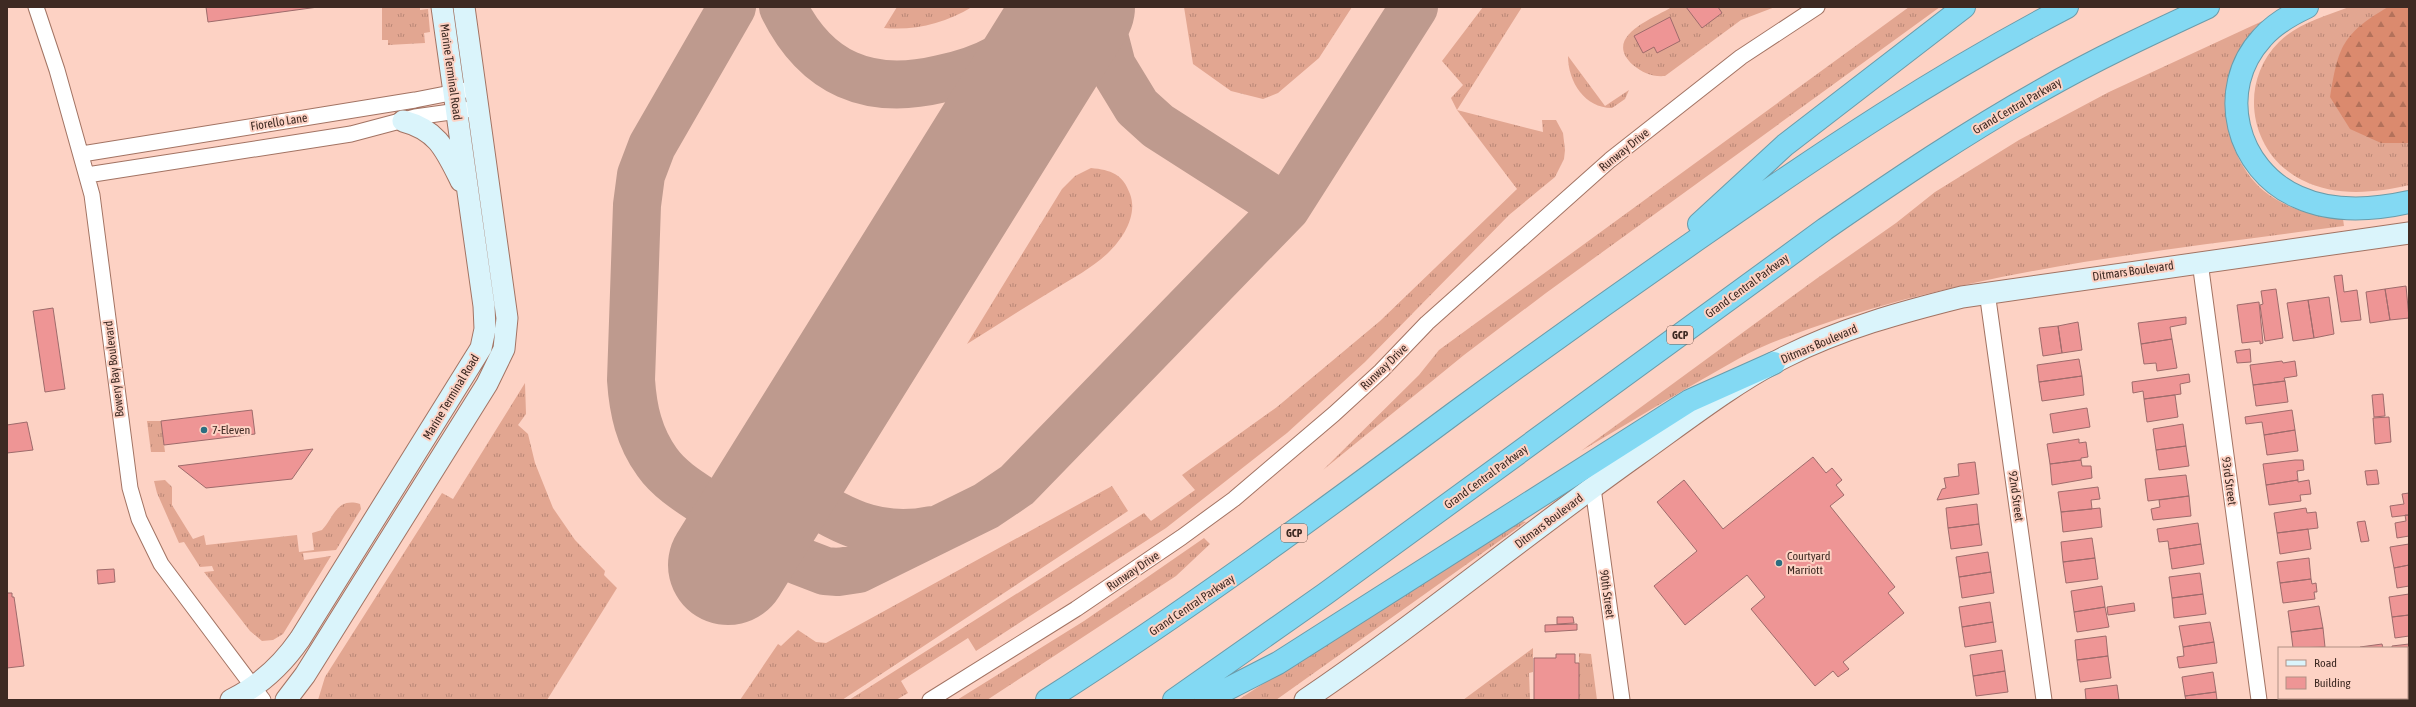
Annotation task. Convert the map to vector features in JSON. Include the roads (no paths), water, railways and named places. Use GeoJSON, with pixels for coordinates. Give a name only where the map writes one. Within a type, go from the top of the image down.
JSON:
{"type":"FeatureCollection","features":[{"type":"Feature","properties":{"kind":"highway"},"geometry":{"type":"LineString","coordinates":[[1639,280],[1769,158],[1964,7]]}},
{"type":"Feature","properties":{"kind":"highway"},"geometry":{"type":"LineString","coordinates":[[1876,76],[1981,7]]}},
{"type":"Feature","properties":{"kind":"highway","name":"Grand Central Parkway"},"geometry":{"type":"LineString","coordinates":[[1047,700],[1232,577],[1639,280],[1795,170],[1903,99],[2012,35],[2067,7]]}},
{"type":"Feature","properties":{"kind":"highway","name":"Grand Central Parkway"},"geometry":{"type":"LineString","coordinates":[[1174,700],[1319,599],[1819,233],[1899,178],[2043,89],[2100,59],[2208,7]]}},
{"type":"Feature","properties":{"kind":"highway"},"geometry":{"type":"LineString","coordinates":[[2307,7],[2291,14],[2270,30],[2253,50],[2242,72],[2236,96],[2237,118],[2249,154],[2256,165],[2276,185],[2299,198],[2312,202],[2360,208],[2409,202]]}},
{"type":"Feature","properties":{"kind":"highway"},"geometry":{"type":"LineString","coordinates":[[1206,700],[1278,664],[1689,401],[1774,363]]}},
{"type":"Feature","properties":{"kind":"street","name":"Bowery Bay Boulevard"},"geometry":{"type":"LineString","coordinates":[[36,7],[82,154],[95,214],[124,454],[134,504],[149,543],[161,564],[258,693]]}},
{"type":"Feature","properties":{"kind":"street","name":"Marine Terminal Road"},"geometry":{"type":"LineString","coordinates":[[231,700],[258,693],[292,650],[384,507],[475,359],[482,343],[485,312],[467,194],[442,7]]}},
{"type":"Feature","properties":{"kind":"street","name":"Marine Terminal Road"},"geometry":{"type":"LineString","coordinates":[[286,700],[305,675],[492,376],[507,339],[506,313],[464,7]]}},
{"type":"Feature","properties":{"kind":"street","name":"Runway Drive"},"geometry":{"type":"LineString","coordinates":[[930,700],[1076,609],[1176,541],[1234,499],[1334,414],[1381,370],[1427,323],[1610,160],[1741,57],[1817,7]]}},
{"type":"Feature","properties":{"kind":"street","name":"Fiorello Lane"},"geometry":{"type":"LineString","coordinates":[[82,154],[477,98]]}},
{"type":"Feature","properties":{"kind":"street","name":"Fiorello Lane"},"geometry":{"type":"LineString","coordinates":[[87,175],[351,134],[403,121],[455,102],[477,98]]}},
{"type":"Feature","properties":{"kind":"street"},"geometry":{"type":"LineString","coordinates":[[403,121],[424,129],[437,139],[467,194]]}},
{"type":"Feature","properties":{"kind":"street","name":"Ditmars Boulevard"},"geometry":{"type":"LineString","coordinates":[[1305,700],[1395,637],[1593,488],[1680,425],[1774,363],[1803,349],[1864,325],[1929,305],[1987,292],[2409,233]]}},
{"type":"Feature","properties":{"kind":"street","name":"93rd Street"},"geometry":{"type":"LineString","coordinates":[[2200,262],[2260,700]]}},
{"type":"Feature","properties":{"kind":"street","name":"92nd Street"},"geometry":{"type":"LineString","coordinates":[[1987,292],[2044,700]]}},
{"type":"Feature","properties":{"kind":"street","name":"90th Street"},"geometry":{"type":"LineString","coordinates":[[1593,488],[1622,700]]}},
{"type":"Feature","properties":{"kind":"street"},"geometry":{"type":"LineString","coordinates":[[384,507],[402,519]]}},
{"type":"Feature","properties":{"kind":"place","name":"7-Eleven"},"geometry":{"type":"Point","coordinates":[204,430]}},
{"type":"Feature","properties":{"kind":"place","name":"Courtyard Marriott"},"geometry":{"type":"Point","coordinates":[1779,563]}}]}
